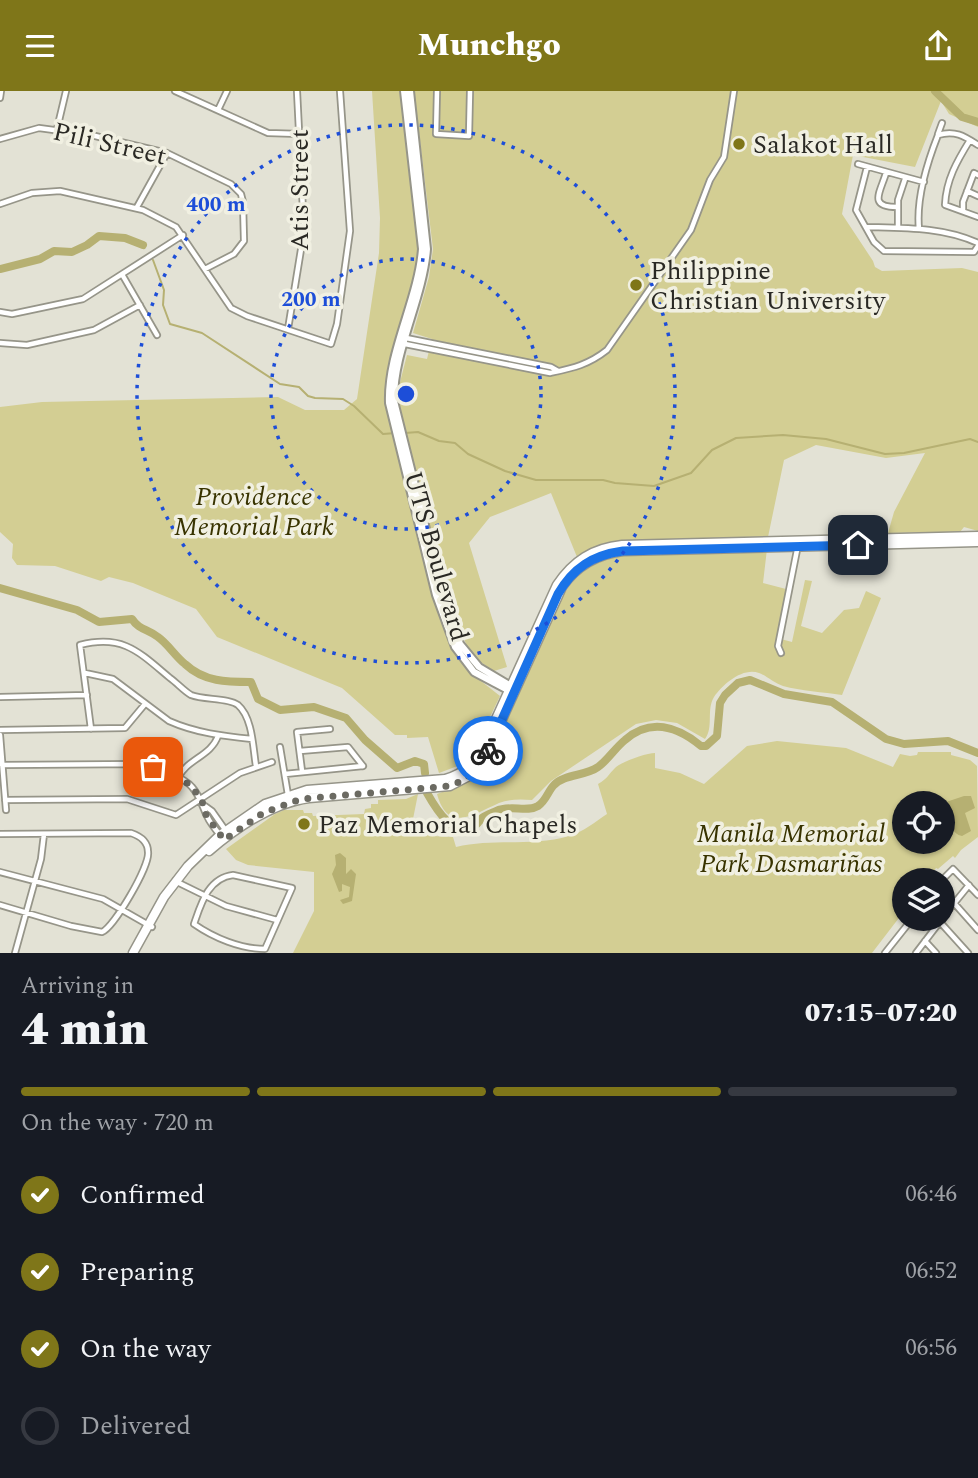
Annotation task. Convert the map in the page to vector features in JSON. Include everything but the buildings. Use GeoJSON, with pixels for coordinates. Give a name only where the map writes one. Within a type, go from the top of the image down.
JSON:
{"type":"FeatureCollection","features":[{"type":"Feature","properties":{"kind":"highway"},"geometry":{"type":"LineString","coordinates":[[132,953],[177,883],[225,836],[265,804],[307,790],[437,784],[461,772],[476,759],[562,587],[573,572],[590,560],[623,551],[978,535]]}},
{"type":"Feature","properties":{"kind":"highway"},"geometry":{"type":"LineString","coordinates":[[798,544],[978,542]]}},
{"type":"Feature","properties":{"kind":"highway"},"geometry":{"type":"LineString","coordinates":[[225,836],[263,813],[291,801],[418,785]]}},
{"type":"Feature","properties":{"kind":"highway"},"geometry":{"type":"LineString","coordinates":[[138,953],[150,926]]}},
{"type":"Feature","properties":{"kind":"main road","name":"UTS Boulevard"},"geometry":{"type":"LineString","coordinates":[[404,91],[422,249],[404,341]]}},
{"type":"Feature","properties":{"kind":"main road","name":"UTS Boulevard"},"geometry":{"type":"LineString","coordinates":[[410,91],[427,249],[424,275],[388,389],[436,594],[455,647],[474,672],[511,689]]}},
{"type":"Feature","properties":{"kind":"street"},"geometry":{"type":"LineString","coordinates":[[0,98],[1,91]]}},
{"type":"Feature","properties":{"kind":"street"},"geometry":{"type":"LineString","coordinates":[[57,129],[66,91]]}},
{"type":"Feature","properties":{"kind":"street"},"geometry":{"type":"LineString","coordinates":[[175,91],[268,133],[300,134]]}},
{"type":"Feature","properties":{"kind":"street"},"geometry":{"type":"LineString","coordinates":[[218,110],[227,91]]}},
{"type":"Feature","properties":{"kind":"street","name":"Atis Street"},"geometry":{"type":"LineString","coordinates":[[288,329],[304,232],[297,91]]}},
{"type":"Feature","properties":{"kind":"street"},"geometry":{"type":"LineString","coordinates":[[0,204],[32,193],[60,191],[137,207],[171,223],[183,235],[231,308],[331,344],[337,324],[350,231],[340,91]]}},
{"type":"Feature","properties":{"kind":"street"},"geometry":{"type":"LineString","coordinates":[[437,91],[436,134],[462,136],[469,136],[470,91]]}},
{"type":"Feature","properties":{"kind":"street"},"geometry":{"type":"LineString","coordinates":[[404,341],[551,367],[558,371],[584,366],[607,350],[691,230],[710,180],[724,157],[734,91]]}},
{"type":"Feature","properties":{"kind":"street"},"geometry":{"type":"LineString","coordinates":[[919,229],[918,216],[924,182],[942,123]]}},
{"type":"Feature","properties":{"kind":"street","name":"Pili Street"},"geometry":{"type":"LineString","coordinates":[[0,138],[39,128],[57,129],[148,147],[167,153],[231,184],[241,194],[244,241],[234,254],[205,269]]}},
{"type":"Feature","properties":{"kind":"street"},"geometry":{"type":"LineString","coordinates":[[938,135],[954,132],[978,145]]}},
{"type":"Feature","properties":{"kind":"street"},"geometry":{"type":"LineString","coordinates":[[970,140],[953,171],[946,190],[945,205],[978,218]]}},
{"type":"Feature","properties":{"kind":"street"},"geometry":{"type":"LineString","coordinates":[[137,207],[167,153]]}},
{"type":"Feature","properties":{"kind":"street"},"geometry":{"type":"LineString","coordinates":[[858,165],[924,182]]}},
{"type":"Feature","properties":{"kind":"street"},"geometry":{"type":"LineString","coordinates":[[865,227],[919,229],[963,236],[978,244],[974,252],[884,251],[865,227],[856,210],[866,167]]}},
{"type":"Feature","properties":{"kind":"street"},"geometry":{"type":"LineString","coordinates":[[886,173],[878,200],[883,207],[897,207]]}},
{"type":"Feature","properties":{"kind":"street"},"geometry":{"type":"LineString","coordinates":[[962,211],[974,173],[978,175]]}},
{"type":"Feature","properties":{"kind":"street"},"geometry":{"type":"LineString","coordinates":[[898,228],[897,207],[905,179]]}},
{"type":"Feature","properties":{"kind":"street"},"geometry":{"type":"LineString","coordinates":[[967,191],[978,196]]}},
{"type":"Feature","properties":{"kind":"street"},"geometry":{"type":"LineString","coordinates":[[0,312],[12,314],[83,299],[123,276],[183,235]]}},
{"type":"Feature","properties":{"kind":"street"},"geometry":{"type":"LineString","coordinates":[[123,276],[157,335]]}},
{"type":"Feature","properties":{"kind":"street"},"geometry":{"type":"LineString","coordinates":[[0,343],[27,345],[94,330],[140,305]]}},
{"type":"Feature","properties":{"kind":"street"},"geometry":{"type":"LineString","coordinates":[[781,653],[778,646],[798,544]]}},
{"type":"Feature","properties":{"kind":"street"},"geometry":{"type":"LineString","coordinates":[[91,729],[80,645],[100,640],[119,643],[136,651],[190,694],[236,704],[245,715],[256,766]]}},
{"type":"Feature","properties":{"kind":"street"},"geometry":{"type":"LineString","coordinates":[[85,673],[113,679],[178,725],[218,736],[252,739]]}},
{"type":"Feature","properties":{"kind":"street"},"geometry":{"type":"LineString","coordinates":[[0,697],[87,695]]}},
{"type":"Feature","properties":{"kind":"street"},"geometry":{"type":"LineString","coordinates":[[6,810],[0,733],[125,729],[145,704]]}},
{"type":"Feature","properties":{"kind":"street"},"geometry":{"type":"LineString","coordinates":[[302,771],[297,732],[330,729]]}},
{"type":"Feature","properties":{"kind":"street"},"geometry":{"type":"LineString","coordinates":[[178,778],[182,770],[212,749],[218,736]]}},
{"type":"Feature","properties":{"kind":"street"},"geometry":{"type":"LineString","coordinates":[[280,747],[288,795]]}},
{"type":"Feature","properties":{"kind":"street"},"geometry":{"type":"LineString","coordinates":[[285,775],[363,766],[348,747],[300,751]]}},
{"type":"Feature","properties":{"kind":"street"},"geometry":{"type":"LineString","coordinates":[[5,800],[127,799],[176,815],[240,773],[272,762]]}},
{"type":"Feature","properties":{"kind":"street"},"geometry":{"type":"LineString","coordinates":[[2,765],[142,764],[189,784],[204,805],[206,815],[225,836]]}},
{"type":"Feature","properties":{"kind":"street"},"geometry":{"type":"LineString","coordinates":[[0,834],[123,832],[138,835],[149,851],[147,863],[121,909],[107,930],[102,932],[0,905]]}},
{"type":"Feature","properties":{"kind":"street"},"geometry":{"type":"LineString","coordinates":[[15,953],[44,847],[44,834]]}},
{"type":"Feature","properties":{"kind":"street"},"geometry":{"type":"LineString","coordinates":[[955,871],[978,895]]}},
{"type":"Feature","properties":{"kind":"street"},"geometry":{"type":"LineString","coordinates":[[0,872],[103,899],[150,926]]}},
{"type":"Feature","properties":{"kind":"street"},"geometry":{"type":"LineString","coordinates":[[233,875],[292,888],[277,920],[265,949],[251,949],[203,931],[194,924],[203,897],[219,879],[233,875]]}},
{"type":"Feature","properties":{"kind":"street"},"geometry":{"type":"LineString","coordinates":[[177,883],[226,906],[277,920]]}},
{"type":"Feature","properties":{"kind":"street"},"geometry":{"type":"LineString","coordinates":[[955,902],[969,885]]}},
{"type":"Feature","properties":{"kind":"street"},"geometry":{"type":"LineString","coordinates":[[955,904],[978,930]]}},
{"type":"Feature","properties":{"kind":"street"},"geometry":{"type":"LineString","coordinates":[[885,953],[902,931]]}},
{"type":"Feature","properties":{"kind":"street"},"geometry":{"type":"LineString","coordinates":[[916,953],[933,931]]}},
{"type":"Feature","properties":{"kind":"street"},"geometry":{"type":"LineString","coordinates":[[951,931],[968,953]]}},
{"type":"Feature","properties":{"kind":"street"},"geometry":{"type":"LineString","coordinates":[[925,941],[936,953]]}},
{"type":"Feature","properties":{"kind":"green space","name":"Providence Memorial Park"},"geometry":{"type":"Polygon","coordinates":[[[372,91],[401,91],[419,249],[412,288],[388,365],[385,404],[433,595],[451,649],[467,670],[500,696],[471,757],[463,764],[439,773],[428,737],[407,738],[407,735],[395,735],[342,688],[217,637],[196,609],[133,583],[109,577],[101,581],[55,566],[17,565],[12,558],[13,544],[0,532],[0,407],[42,402],[278,397],[305,410],[344,410],[357,399],[379,253],[380,218],[372,91]]]}},
{"type":"Feature","properties":{"kind":"green space","name":"Philippine Christian University"},"geometry":{"type":"Polygon","coordinates":[[[414,91],[978,91],[978,127],[949,114],[941,101],[915,167],[853,155],[842,214],[875,267],[882,271],[962,268],[978,272],[978,531],[964,527],[960,532],[888,533],[894,512],[925,453],[886,458],[816,445],[784,460],[768,537],[622,541],[602,544],[577,557],[551,493],[490,517],[469,543],[507,667],[494,671],[476,659],[468,649],[446,592],[399,402],[399,386],[407,355],[427,359],[432,339],[413,333],[429,277],[433,249],[414,91]]]}},
{"type":"Feature","properties":{"kind":"green space"},"geometry":{"type":"Polygon","coordinates":[[[767,549],[763,583],[786,589],[777,638],[792,642],[805,580],[812,581],[801,626],[822,633],[844,610],[859,608],[866,591],[881,598],[842,695],[790,688],[759,673],[746,672],[728,682],[714,697],[705,739],[677,723],[656,720],[636,724],[551,781],[532,800],[503,802],[463,818],[448,814],[437,794],[468,782],[485,767],[563,596],[574,580],[588,568],[623,556],[767,549]]]}},
{"type":"Feature","properties":{"kind":"green space","name":"Manila Memorial Park Dasmariñas"},"geometry":{"type":"Polygon","coordinates":[[[777,741],[846,748],[893,767],[900,754],[910,756],[917,755],[918,752],[951,752],[951,755],[970,760],[977,766],[978,837],[939,868],[892,868],[892,927],[872,953],[293,953],[314,911],[314,872],[248,865],[236,860],[226,849],[284,810],[303,810],[313,816],[364,814],[365,809],[371,808],[371,804],[378,804],[378,800],[406,799],[418,794],[413,819],[433,836],[453,837],[456,847],[569,836],[589,827],[607,814],[598,784],[623,763],[655,753],[655,768],[680,773],[704,784],[747,746],[777,741]]]}},
{"type":"Feature","properties":{"kind":"shaded area"},"geometry":{"type":"Polygon","coordinates":[[[971,796],[975,808],[965,813],[971,831],[962,836],[955,832],[955,799],[971,796]]]}},
{"type":"Feature","properties":{"kind":"shaded area"},"geometry":{"type":"Polygon","coordinates":[[[340,853],[346,858],[346,874],[351,869],[356,874],[352,901],[343,904],[340,900],[349,897],[350,887],[342,884],[342,891],[339,892],[332,874],[336,865],[335,855],[340,853]]]}},
{"type":"Feature","properties":{"kind":"waterway"},"geometry":{"type":"LineString","coordinates":[[935,91],[962,117],[978,122]]}},
{"type":"Feature","properties":{"kind":"waterway"},"geometry":{"type":"LineString","coordinates":[[0,269],[40,259],[54,251],[72,252],[99,236],[125,238],[143,245]]}},
{"type":"Feature","properties":{"kind":"waterway"},"geometry":{"type":"LineString","coordinates":[[153,260],[164,290],[163,305],[170,324],[202,333],[280,384],[299,387],[308,396],[315,398],[343,399],[383,434],[396,433]]}},
{"type":"Feature","properties":{"kind":"waterway"},"geometry":{"type":"LineString","coordinates":[[405,433],[418,432],[439,441],[455,443],[468,454],[505,471],[536,480],[603,480],[654,486],[691,473],[712,450],[736,438],[783,435],[826,439],[885,454],[904,453],[970,439],[978,442]]}},
{"type":"Feature","properties":{"kind":"waterway"},"geometry":{"type":"LineString","coordinates":[[0,588],[77,610],[99,622],[132,619],[162,640],[192,670],[208,678],[251,682],[258,699],[280,710],[314,707],[346,718],[365,740],[397,768],[415,761],[424,764],[425,773]]}},
{"type":"Feature","properties":{"kind":"waterway"},"geometry":{"type":"LineString","coordinates":[[427,793],[446,820],[459,828],[475,826],[484,817],[502,809],[533,808],[541,804],[558,781],[598,767],[625,740],[644,729],[663,727],[706,746],[717,736],[720,703],[725,695],[738,683],[750,680],[784,694],[832,702],[886,739],[904,744],[948,741],[978,753]]}},
{"type":"Feature","properties":{"kind":"way so far"},"geometry":{"type":"LineString","coordinates":[[153,767],[185,781],[193,788],[204,805],[206,815],[224,840],[263,813],[301,799],[450,786],[477,770],[488,751]]}},
{"type":"Feature","properties":{"kind":"place","name":"Salakot Hall"},"geometry":{"type":"Point","coordinates":[739,144]}},
{"type":"Feature","properties":{"kind":"place","name":"Philippine Christian University"},"geometry":{"type":"Point","coordinates":[636,285]}},
{"type":"Feature","properties":{"kind":"place","name":"Paz Memorial Chapels"},"geometry":{"type":"Point","coordinates":[304,824]}},
{"type":"Feature","properties":{"kind":"route"},"geometry":{"type":"LineString","coordinates":[[488,751],[558,594],[573,572],[590,560],[623,551],[858,545]]}}]}
